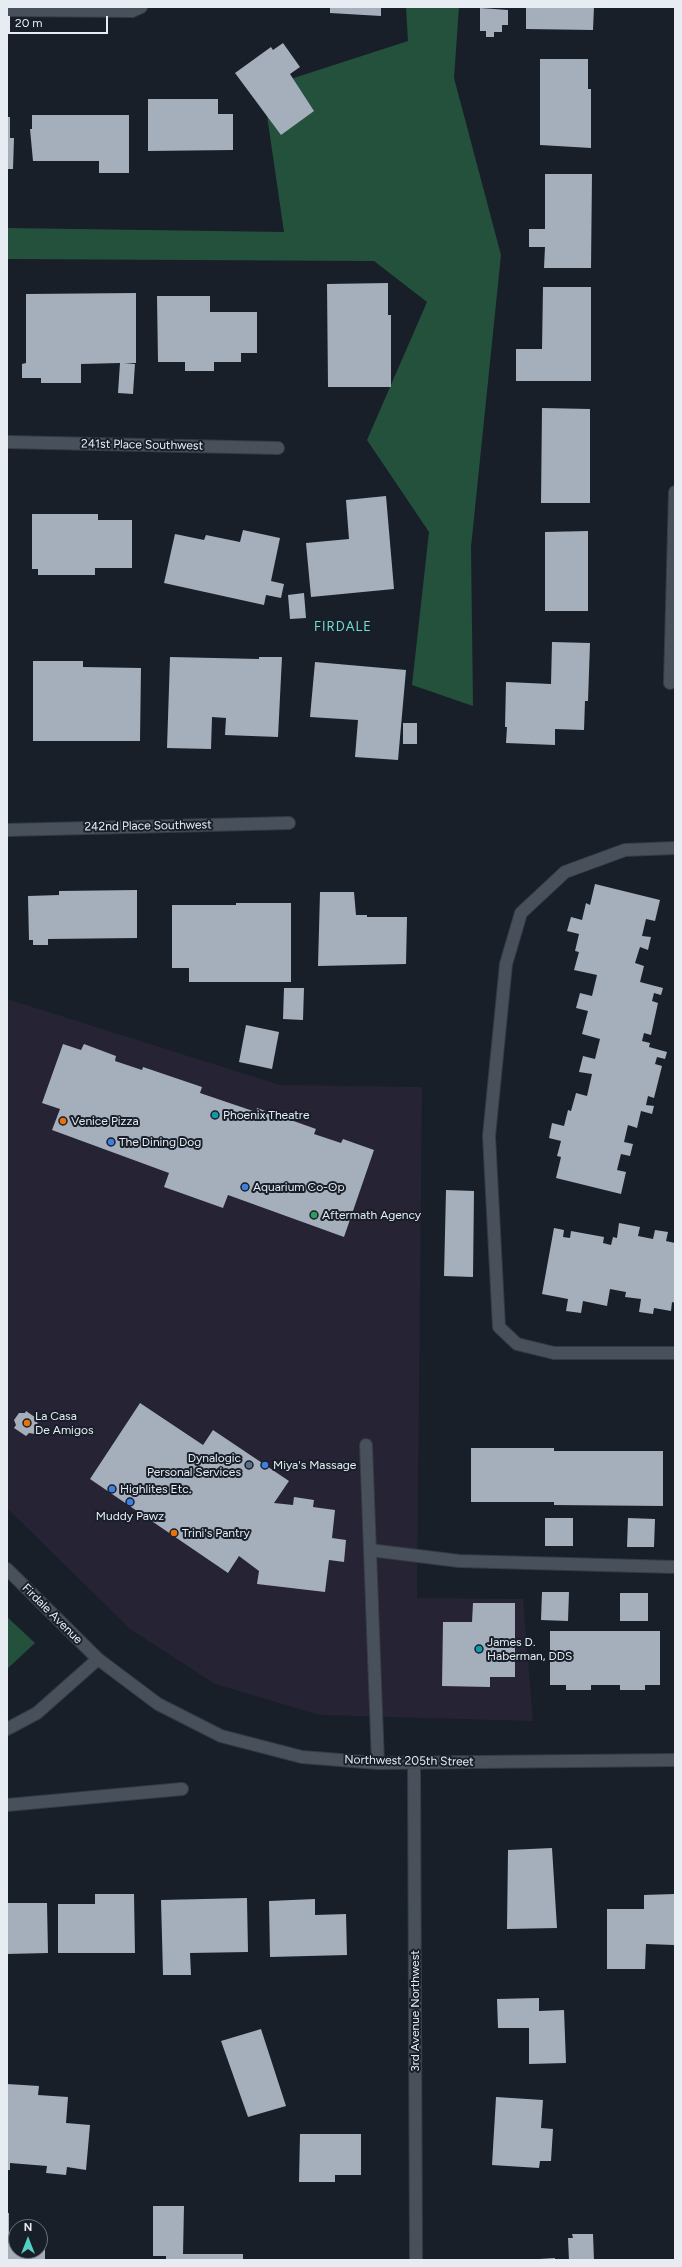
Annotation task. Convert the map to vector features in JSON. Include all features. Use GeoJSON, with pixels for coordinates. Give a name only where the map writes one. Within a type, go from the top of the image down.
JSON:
{"type":"FeatureCollection","features":[{"type":"Feature","properties":{"kind":"street"},"geometry":{"type":"LineString","coordinates":[[7,10],[132,11],[141,7]]}},
{"type":"Feature","properties":{"kind":"street","name":"241st Place Southwest"},"geometry":{"type":"LineString","coordinates":[[7,442],[278,448]]}},
{"type":"Feature","properties":{"kind":"street"},"geometry":{"type":"LineString","coordinates":[[670,683],[675,492]]}},
{"type":"Feature","properties":{"kind":"street","name":"242nd Place Southwest"},"geometry":{"type":"LineString","coordinates":[[7,830],[289,823]]}},
{"type":"Feature","properties":{"kind":"street"},"geometry":{"type":"LineString","coordinates":[[675,848],[625,850],[565,872],[521,913],[506,964],[488,1136],[499,1327],[517,1344],[554,1353],[675,1353]]}},
{"type":"Feature","properties":{"kind":"street"},"geometry":{"type":"LineString","coordinates":[[366,1445],[378,1762]]}},
{"type":"Feature","properties":{"kind":"street"},"geometry":{"type":"LineString","coordinates":[[370,1550],[459,1561],[675,1567]]}},
{"type":"Feature","properties":{"kind":"street","name":"Firdale Avenue"},"geometry":{"type":"LineString","coordinates":[[7,1569],[98,1659]]}},
{"type":"Feature","properties":{"kind":"street"},"geometry":{"type":"LineString","coordinates":[[7,1729],[37,1713],[98,1659]]}},
{"type":"Feature","properties":{"kind":"street","name":"Northwest 205th Street"},"geometry":{"type":"LineString","coordinates":[[98,1659],[158,1704],[221,1736],[302,1757],[378,1762],[675,1760]]}},
{"type":"Feature","properties":{"kind":"street","name":"3rd Avenue Northwest"},"geometry":{"type":"LineString","coordinates":[[414,1762],[416,2260]]}},
{"type":"Feature","properties":{"kind":"street"},"geometry":{"type":"LineString","coordinates":[[7,1805],[182,1789]]}},
{"type":"Feature","properties":{"kind":"shaded area"},"geometry":{"type":"Polygon","coordinates":[[[7,999],[280,1085],[422,1087],[417,1598],[523,1599],[533,1721],[320,1715],[215,1684],[130,1629],[7,1508],[7,999]]]}},
{"type":"Feature","properties":{"kind":"green space"},"geometry":{"type":"Polygon","coordinates":[[[406,7],[459,7],[454,78],[501,255],[471,547],[473,706],[412,685],[429,532],[367,440],[427,302],[374,261],[7,259],[7,228],[284,232],[263,88],[408,41],[406,7]]]}},
{"type":"Feature","properties":{"kind":"green space"},"geometry":{"type":"Polygon","coordinates":[[[7,1617],[35,1643],[7,1669],[7,1617]]]}},
{"type":"Feature","properties":{"kind":"building"},"geometry":{"type":"Polygon","coordinates":[[[330,7],[381,7],[381,16],[330,13],[330,7]]]}},
{"type":"Feature","properties":{"kind":"building"},"geometry":{"type":"Polygon","coordinates":[[[526,7],[594,7],[593,30],[526,29],[526,7]]]}},
{"type":"Feature","properties":{"kind":"building"},"geometry":{"type":"Polygon","coordinates":[[[480,8],[508,10],[508,25],[502,25],[502,32],[494,32],[494,37],[486,37],[486,31],[480,31],[480,8]]]}},
{"type":"Feature","properties":{"kind":"building"},"geometry":{"type":"Polygon","coordinates":[[[283,43],[300,67],[290,74],[314,111],[281,135],[235,73],[271,47],[273,50],[283,43]]]}},
{"type":"Feature","properties":{"kind":"building"},"geometry":{"type":"Polygon","coordinates":[[[540,59],[588,59],[588,89],[591,89],[591,148],[540,145],[540,59]]]}},
{"type":"Feature","properties":{"kind":"building"},"geometry":{"type":"Polygon","coordinates":[[[148,99],[218,99],[218,114],[233,114],[233,150],[148,151],[148,99]]]}},
{"type":"Feature","properties":{"kind":"building"},"geometry":{"type":"Polygon","coordinates":[[[32,115],[129,115],[129,173],[99,173],[99,161],[33,161],[30,129],[32,129],[32,115]]]}},
{"type":"Feature","properties":{"kind":"building"},"geometry":{"type":"Polygon","coordinates":[[[7,117],[10,117],[10,138],[14,138],[13,169],[7,169],[7,117]]]}},
{"type":"Feature","properties":{"kind":"building"},"geometry":{"type":"Polygon","coordinates":[[[545,174],[592,174],[591,268],[544,268],[545,247],[529,247],[529,229],[545,229],[545,174]]]}},
{"type":"Feature","properties":{"kind":"building"},"geometry":{"type":"Polygon","coordinates":[[[388,283],[388,315],[391,315],[391,387],[328,387],[327,284],[388,283]]]}},
{"type":"Feature","properties":{"kind":"building"},"geometry":{"type":"Polygon","coordinates":[[[543,287],[591,287],[591,381],[516,381],[516,349],[542,349],[543,287]]]}},
{"type":"Feature","properties":{"kind":"building"},"geometry":{"type":"Polygon","coordinates":[[[136,293],[136,363],[124,363],[135,364],[133,394],[118,393],[120,363],[81,364],[81,383],[41,383],[41,378],[22,378],[22,364],[26,363],[26,294],[136,293]]]}},
{"type":"Feature","properties":{"kind":"building"},"geometry":{"type":"Polygon","coordinates":[[[157,296],[210,296],[210,312],[257,312],[257,353],[241,353],[241,362],[214,362],[214,371],[185,371],[185,362],[158,362],[157,296]]]}},
{"type":"Feature","properties":{"kind":"building"},"geometry":{"type":"Polygon","coordinates":[[[542,408],[590,409],[590,503],[541,503],[542,408]]]}},
{"type":"Feature","properties":{"kind":"building"},"geometry":{"type":"Polygon","coordinates":[[[386,496],[394,589],[311,597],[306,543],[349,539],[346,500],[386,496]]]}},
{"type":"Feature","properties":{"kind":"building"},"geometry":{"type":"Polygon","coordinates":[[[32,514],[98,514],[98,520],[132,520],[132,568],[95,568],[95,575],[38,575],[38,569],[32,569],[32,514]]]}},
{"type":"Feature","properties":{"kind":"building"},"geometry":{"type":"Polygon","coordinates":[[[243,530],[280,538],[271,581],[284,584],[281,598],[266,595],[264,605],[164,583],[175,534],[204,540],[206,535],[240,542],[243,530]]]}},
{"type":"Feature","properties":{"kind":"building"},"geometry":{"type":"Polygon","coordinates":[[[588,531],[588,611],[545,611],[545,532],[588,531]]]}},
{"type":"Feature","properties":{"kind":"building"},"geometry":{"type":"Polygon","coordinates":[[[304,593],[306,618],[290,619],[288,595],[304,593]]]}},
{"type":"Feature","properties":{"kind":"building"},"geometry":{"type":"Polygon","coordinates":[[[552,642],[590,643],[588,701],[585,701],[584,730],[555,729],[555,745],[506,743],[506,682],[551,684],[552,642]]]}},
{"type":"Feature","properties":{"kind":"building"},"geometry":{"type":"Polygon","coordinates":[[[170,657],[259,659],[259,657],[282,657],[278,737],[225,735],[226,718],[212,717],[211,749],[167,748],[170,657]]]}},
{"type":"Feature","properties":{"kind":"building"},"geometry":{"type":"Polygon","coordinates":[[[33,661],[83,661],[83,667],[141,668],[140,741],[33,741],[33,661]]]}},
{"type":"Feature","properties":{"kind":"building"},"geometry":{"type":"Polygon","coordinates":[[[315,662],[406,670],[398,760],[355,757],[358,720],[310,717],[315,662]]]}},
{"type":"Feature","properties":{"kind":"building"},"geometry":{"type":"Polygon","coordinates":[[[403,723],[417,723],[417,744],[403,744],[403,723]]]}},
{"type":"Feature","properties":{"kind":"building"},"geometry":{"type":"Polygon","coordinates":[[[595,884],[660,900],[655,921],[646,919],[642,936],[651,937],[648,950],[640,947],[635,963],[644,966],[640,982],[663,988],[661,995],[654,993],[652,1001],[658,1003],[651,1035],[644,1033],[642,1041],[650,1043],[649,1047],[667,1052],[665,1059],[657,1057],[655,1064],[662,1066],[654,1098],[648,1096],[646,1105],[654,1106],[652,1114],[641,1111],[637,1128],[628,1125],[624,1142],[633,1144],[630,1156],[621,1154],[617,1170],[626,1172],[621,1194],[556,1178],[561,1157],[557,1156],[561,1141],[549,1138],[552,1123],[564,1126],[568,1110],[571,1111],[576,1093],[587,1096],[592,1074],[579,1072],[583,1056],[595,1059],[600,1039],[582,1034],[588,1011],[576,1008],[580,993],[592,996],[597,975],[574,970],[579,952],[575,951],[579,934],[567,931],[571,917],[582,920],[586,903],[590,905],[595,884]]]}},
{"type":"Feature","properties":{"kind":"building"},"geometry":{"type":"Polygon","coordinates":[[[137,890],[137,938],[48,939],[48,945],[33,945],[33,940],[29,940],[28,896],[59,895],[59,891],[137,890]]]}},
{"type":"Feature","properties":{"kind":"building"},"geometry":{"type":"Polygon","coordinates":[[[320,892],[354,892],[356,915],[367,915],[367,917],[407,917],[406,964],[318,966],[320,892]]]}},
{"type":"Feature","properties":{"kind":"building"},"geometry":{"type":"Polygon","coordinates":[[[236,903],[291,903],[291,982],[189,982],[189,968],[172,968],[172,905],[236,905],[236,903]]]}},
{"type":"Feature","properties":{"kind":"building"},"geometry":{"type":"Polygon","coordinates":[[[284,988],[304,988],[303,1020],[283,1019],[284,988]]]}},
{"type":"Feature","properties":{"kind":"building"},"geometry":{"type":"Polygon","coordinates":[[[246,1025],[279,1032],[272,1069],[239,1062],[246,1025]]]}},
{"type":"Feature","properties":{"kind":"building"},"geometry":{"type":"Polygon","coordinates":[[[63,1044],[81,1050],[84,1044],[116,1056],[115,1061],[142,1070],[143,1067],[202,1087],[200,1093],[256,1112],[257,1108],[316,1129],[314,1134],[341,1143],[343,1139],[374,1150],[344,1237],[228,1195],[223,1208],[164,1187],[169,1173],[52,1130],[60,1109],[42,1103],[63,1044]]]}},
{"type":"Feature","properties":{"kind":"building"},"geometry":{"type":"Polygon","coordinates":[[[446,1190],[474,1191],[473,1277],[444,1276],[446,1190]]]}},
{"type":"Feature","properties":{"kind":"building"},"geometry":{"type":"Polygon","coordinates":[[[619,1223],[640,1227],[638,1236],[653,1239],[655,1230],[668,1232],[666,1241],[675,1243],[675,1303],[672,1302],[671,1311],[654,1308],[653,1314],[639,1312],[641,1299],[625,1297],[626,1292],[610,1289],[607,1306],[583,1301],[581,1313],[566,1311],[568,1299],[542,1294],[554,1228],[564,1230],[563,1237],[570,1238],[571,1231],[604,1237],[603,1243],[611,1245],[613,1237],[617,1238],[619,1223]]]}},
{"type":"Feature","properties":{"kind":"building"},"geometry":{"type":"Polygon","coordinates":[[[140,1403],[203,1445],[213,1430],[289,1481],[274,1503],[293,1505],[294,1497],[314,1500],[313,1507],[335,1510],[332,1538],[346,1540],[344,1562],[329,1560],[325,1592],[257,1584],[259,1571],[239,1556],[228,1573],[90,1479],[140,1403]]]}},
{"type":"Feature","properties":{"kind":"building","name":"La Casa De Amigos"},"geometry":{"type":"Polygon","coordinates":[[[26,1411],[39,1420],[37,1422],[39,1427],[35,1434],[29,1433],[26,1436],[14,1428],[16,1425],[14,1420],[19,1413],[25,1413],[26,1411]]]}},
{"type":"Feature","properties":{"kind":"building"},"geometry":{"type":"Polygon","coordinates":[[[471,1448],[554,1448],[554,1451],[663,1451],[663,1506],[554,1505],[554,1502],[471,1502],[471,1448]]]}},
{"type":"Feature","properties":{"kind":"building"},"geometry":{"type":"Polygon","coordinates":[[[545,1518],[573,1518],[573,1546],[545,1546],[545,1518]]]}},
{"type":"Feature","properties":{"kind":"building"},"geometry":{"type":"Polygon","coordinates":[[[628,1518],[655,1519],[654,1547],[627,1547],[628,1518]]]}},
{"type":"Feature","properties":{"kind":"building"},"geometry":{"type":"Polygon","coordinates":[[[542,1592],[569,1592],[568,1621],[541,1620],[542,1592]]]}},
{"type":"Feature","properties":{"kind":"building"},"geometry":{"type":"Polygon","coordinates":[[[620,1593],[648,1593],[648,1621],[620,1621],[620,1593]]]}},
{"type":"Feature","properties":{"kind":"building","name":"James D. Haberman, DDS"},"geometry":{"type":"Polygon","coordinates":[[[473,1603],[515,1603],[515,1677],[490,1677],[490,1687],[442,1686],[443,1622],[472,1622],[473,1603]]]}},
{"type":"Feature","properties":{"kind":"building"},"geometry":{"type":"Polygon","coordinates":[[[550,1631],[660,1631],[660,1685],[645,1685],[645,1690],[620,1690],[620,1685],[591,1685],[591,1690],[566,1690],[566,1685],[550,1685],[550,1631]]]}},
{"type":"Feature","properties":{"kind":"building"},"geometry":{"type":"Polygon","coordinates":[[[552,1848],[557,1928],[507,1929],[508,1850],[552,1848]]]}},
{"type":"Feature","properties":{"kind":"building"},"geometry":{"type":"Polygon","coordinates":[[[95,1894],[134,1894],[135,1953],[58,1953],[58,1904],[95,1904],[95,1894]]]}},
{"type":"Feature","properties":{"kind":"building"},"geometry":{"type":"Polygon","coordinates":[[[674,1894],[674,1945],[646,1944],[645,1969],[607,1969],[607,1909],[644,1909],[644,1895],[674,1894]]]}},
{"type":"Feature","properties":{"kind":"building"},"geometry":{"type":"Polygon","coordinates":[[[247,1898],[248,1952],[190,1953],[191,1975],[163,1975],[161,1900],[247,1898]]]}},
{"type":"Feature","properties":{"kind":"building"},"geometry":{"type":"Polygon","coordinates":[[[315,1899],[315,1915],[346,1914],[347,1955],[270,1957],[269,1901],[315,1899]]]}},
{"type":"Feature","properties":{"kind":"building"},"geometry":{"type":"Polygon","coordinates":[[[7,1903],[47,1903],[48,1953],[7,1954],[7,1903]]]}},
{"type":"Feature","properties":{"kind":"building"},"geometry":{"type":"Polygon","coordinates":[[[539,1998],[539,2011],[564,2010],[566,2063],[529,2064],[529,2028],[498,2028],[497,1999],[539,1998]]]}},
{"type":"Feature","properties":{"kind":"building"},"geometry":{"type":"Polygon","coordinates":[[[261,2029],[286,2106],[248,2117],[221,2041],[261,2029]]]}},
{"type":"Feature","properties":{"kind":"building"},"geometry":{"type":"Polygon","coordinates":[[[7,2084],[39,2086],[38,2095],[68,2097],[66,2123],[90,2125],[86,2170],[67,2167],[66,2175],[46,2173],[47,2166],[10,2163],[10,2170],[7,2170],[7,2084]]]}},
{"type":"Feature","properties":{"kind":"building"},"geometry":{"type":"Polygon","coordinates":[[[496,2097],[543,2100],[541,2128],[553,2129],[551,2161],[540,2161],[539,2168],[492,2165],[496,2097]]]}},
{"type":"Feature","properties":{"kind":"building"},"geometry":{"type":"Polygon","coordinates":[[[300,2134],[361,2134],[361,2175],[335,2175],[335,2182],[299,2182],[300,2134]]]}},
{"type":"Feature","properties":{"kind":"building"},"geometry":{"type":"Polygon","coordinates":[[[153,2206],[184,2206],[183,2254],[243,2254],[243,2260],[166,2260],[166,2256],[153,2256],[153,2206]]]}},
{"type":"Feature","properties":{"kind":"building"},"geometry":{"type":"Polygon","coordinates":[[[7,2213],[9,2213],[8,2259],[45,2260],[7,2260],[7,2213]]]}},
{"type":"Feature","properties":{"kind":"building"},"geometry":{"type":"Polygon","coordinates":[[[572,2234],[593,2234],[594,2260],[569,2260],[568,2238],[573,2238],[572,2234]]]}},
{"type":"Feature","properties":{"kind":"building"},"geometry":{"type":"Polygon","coordinates":[[[555,2258],[555,2260],[539,2260],[539,2259],[555,2258]]]}},
{"type":"Feature","properties":{"kind":"place","name":"Phoenix Theatre"},"geometry":{"type":"Point","coordinates":[215,1115]}},
{"type":"Feature","properties":{"kind":"place","name":"Venice Pizza"},"geometry":{"type":"Point","coordinates":[63,1121]}},
{"type":"Feature","properties":{"kind":"place","name":"The Dining Dog"},"geometry":{"type":"Point","coordinates":[111,1142]}},
{"type":"Feature","properties":{"kind":"place","name":"Aquarium Co-Op"},"geometry":{"type":"Point","coordinates":[245,1187]}},
{"type":"Feature","properties":{"kind":"place","name":"Aftermath Agency"},"geometry":{"type":"Point","coordinates":[314,1215]}},
{"type":"Feature","properties":{"kind":"place","name":"La Casa De Amigos"},"geometry":{"type":"Point","coordinates":[27,1423]}},
{"type":"Feature","properties":{"kind":"place","name":"Dynalogic Personal Services"},"geometry":{"type":"Point","coordinates":[249,1465]}},
{"type":"Feature","properties":{"kind":"place","name":"Miya's Massage"},"geometry":{"type":"Point","coordinates":[265,1465]}},
{"type":"Feature","properties":{"kind":"place","name":"Highlites Etc."},"geometry":{"type":"Point","coordinates":[112,1489]}},
{"type":"Feature","properties":{"kind":"place","name":"Muddy Pawz"},"geometry":{"type":"Point","coordinates":[130,1502]}},
{"type":"Feature","properties":{"kind":"place","name":"Trini's Pantry"},"geometry":{"type":"Point","coordinates":[174,1533]}},
{"type":"Feature","properties":{"kind":"place","name":"James D. Haberman, DDS"},"geometry":{"type":"Point","coordinates":[479,1649]}},
{"type":"Feature","properties":{"kind":"district","name":"FIRDALE"},"geometry":{"type":"Point","coordinates":[343,627]}}]}
